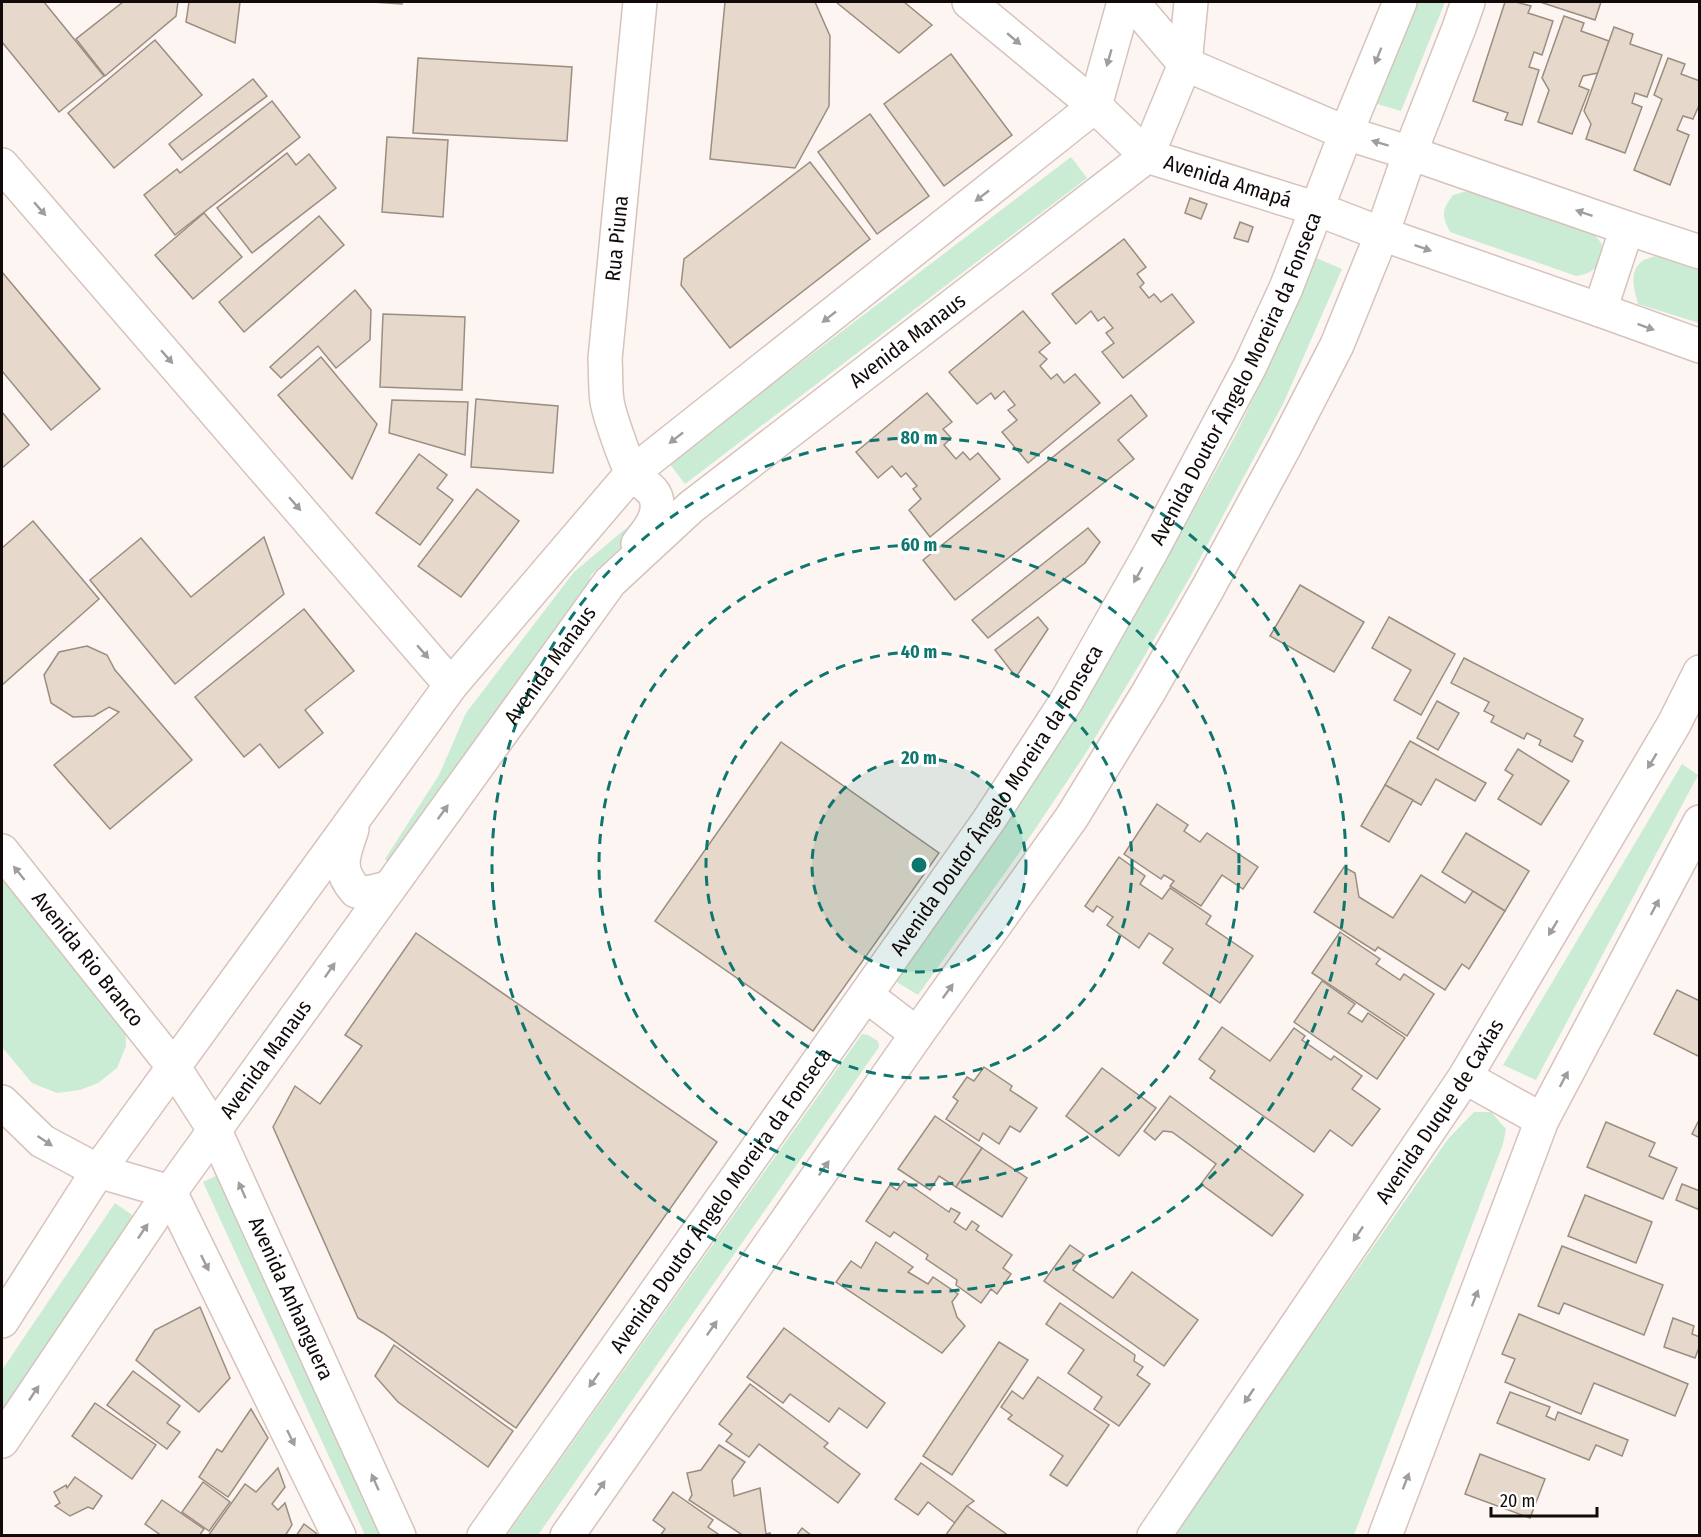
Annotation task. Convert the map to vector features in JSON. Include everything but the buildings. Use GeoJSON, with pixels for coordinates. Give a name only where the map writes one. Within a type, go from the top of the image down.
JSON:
{"type":"FeatureCollection","features":[{"type":"Feature","properties":{"kind":"street","name":"Rua Piuna"},"geometry":{"type":"LineString","coordinates":[[632,473],[607,403],[605,359],[640,2]]}},
{"type":"Feature","properties":{"kind":"street","name":"Avenida Amapá"},"geometry":{"type":"LineString","coordinates":[[969,2],[1095,106],[1147,156],[1317,208],[1382,234],[1700,346]]}},
{"type":"Feature","properties":{"kind":"street"},"geometry":{"type":"LineString","coordinates":[[2,1321],[99,1171],[173,1066],[451,685],[632,473],[1095,106],[1124,2]]}},
{"type":"Feature","properties":{"kind":"street"},"geometry":{"type":"LineString","coordinates":[[1132,2],[1185,64],[1346,133],[1700,252]]}},
{"type":"Feature","properties":{"kind":"street"},"geometry":{"type":"LineString","coordinates":[[1147,156],[1185,64],[1191,2]]}},
{"type":"Feature","properties":{"kind":"street","name":"Avenida Doutor Ângelo Moreira da Fonseca"},"geometry":{"type":"LineString","coordinates":[[484,1536],[989,820],[1067,700],[1152,550],[1250,366],[1286,288],[1400,2]]}},
{"type":"Feature","properties":{"kind":"street"},"geometry":{"type":"LineString","coordinates":[[567,1536],[917,1034],[1072,818],[1148,693],[1208,588],[1337,345],[1382,234],[1467,2]]}},
{"type":"Feature","properties":{"kind":"street","name":"Avenida Manaus"},"geometry":{"type":"LineString","coordinates":[[2,1441],[170,1192],[610,582],[690,507],[1147,156]]}},
{"type":"Feature","properties":{"kind":"street"},"geometry":{"type":"LineString","coordinates":[[2,165],[451,685]]}},
{"type":"Feature","properties":{"kind":"street"},"geometry":{"type":"LineString","coordinates":[[1600,310],[1627,228]]}},
{"type":"Feature","properties":{"kind":"street"},"geometry":{"type":"LineString","coordinates":[[610,582],[650,528],[657,512],[657,500],[651,488],[632,473]]}},
{"type":"Feature","properties":{"kind":"street","name":"Avenida Duque de Caxias"},"geometry":{"type":"LineString","coordinates":[[1154,1536],[1465,1077],[1687,729],[1700,672]]}},
{"type":"Feature","properties":{"kind":"street"},"geometry":{"type":"LineString","coordinates":[[357,816],[342,866],[347,880],[356,891],[367,893],[388,888]]}},
{"type":"Feature","properties":{"kind":"street"},"geometry":{"type":"LineString","coordinates":[[1385,1536],[1542,1120],[1700,822]]}},
{"type":"Feature","properties":{"kind":"street","name":"Avenida Rio Branco"},"geometry":{"type":"LineString","coordinates":[[2,851],[173,1066]]}},
{"type":"Feature","properties":{"kind":"street"},"geometry":{"type":"LineString","coordinates":[[866,994],[917,1034]]}},
{"type":"Feature","properties":{"kind":"street","name":"Avenida Anhanguera"},"geometry":{"type":"LineString","coordinates":[[173,1066],[215,1131],[399,1536]]}},
{"type":"Feature","properties":{"kind":"street"},"geometry":{"type":"LineString","coordinates":[[1465,1077],[1542,1120]]}},
{"type":"Feature","properties":{"kind":"street"},"geometry":{"type":"LineString","coordinates":[[2,1102],[42,1141],[99,1171],[170,1192],[339,1536]]}},
{"type":"Feature","properties":{"kind":"green space"},"geometry":{"type":"Polygon","coordinates":[[[1417,2],[1445,2],[1401,111],[1377,104],[1417,2]]]}},
{"type":"Feature","properties":{"kind":"green space"},"geometry":{"type":"Polygon","coordinates":[[[1071,157],[1087,178],[685,484],[669,463],[1071,157]]]}},
{"type":"Feature","properties":{"kind":"green space"},"geometry":{"type":"Polygon","coordinates":[[[1471,190],[1594,234],[1602,244],[1599,262],[1593,270],[1576,276],[1450,232],[1444,217],[1447,205],[1453,195],[1471,190]]]}},
{"type":"Feature","properties":{"kind":"green space"},"geometry":{"type":"Polygon","coordinates":[[[1655,256],[1699,270],[1699,323],[1638,304],[1634,288],[1635,271],[1642,261],[1655,256]]]}},
{"type":"Feature","properties":{"kind":"green space"},"geometry":{"type":"Polygon","coordinates":[[[1314,257],[1342,269],[1283,404],[1190,577],[1084,756],[1017,856],[918,995],[892,979],[1058,744],[1114,653],[1234,438],[1260,385],[1314,257]]]}},
{"type":"Feature","properties":{"kind":"green space"},"geometry":{"type":"Polygon","coordinates":[[[637,519],[637,532],[591,575],[585,594],[391,865],[385,859],[439,775],[466,713],[574,572],[637,519]]]}},
{"type":"Feature","properties":{"kind":"green space"},"geometry":{"type":"Polygon","coordinates":[[[1682,764],[1698,775],[1536,1080],[1503,1065],[1682,764]]]}},
{"type":"Feature","properties":{"kind":"green space"},"geometry":{"type":"Polygon","coordinates":[[[2,864],[125,1017],[126,1046],[117,1068],[98,1083],[80,1090],[57,1093],[32,1083],[2,1047],[2,864]]]}},
{"type":"Feature","properties":{"kind":"green space"},"geometry":{"type":"Polygon","coordinates":[[[862,1034],[878,1041],[879,1047],[538,1535],[507,1535],[862,1034]]]}},
{"type":"Feature","properties":{"kind":"green space"},"geometry":{"type":"Polygon","coordinates":[[[1474,1112],[1491,1112],[1506,1129],[1503,1144],[1354,1535],[1172,1536],[1448,1139],[1474,1112]]]}},
{"type":"Feature","properties":{"kind":"green space"},"geometry":{"type":"Polygon","coordinates":[[[222,1173],[388,1535],[365,1535],[203,1182],[222,1173]]]}},
{"type":"Feature","properties":{"kind":"green space"},"geometry":{"type":"Polygon","coordinates":[[[115,1203],[135,1217],[2,1414],[2,1370],[115,1203]]]}}]}
